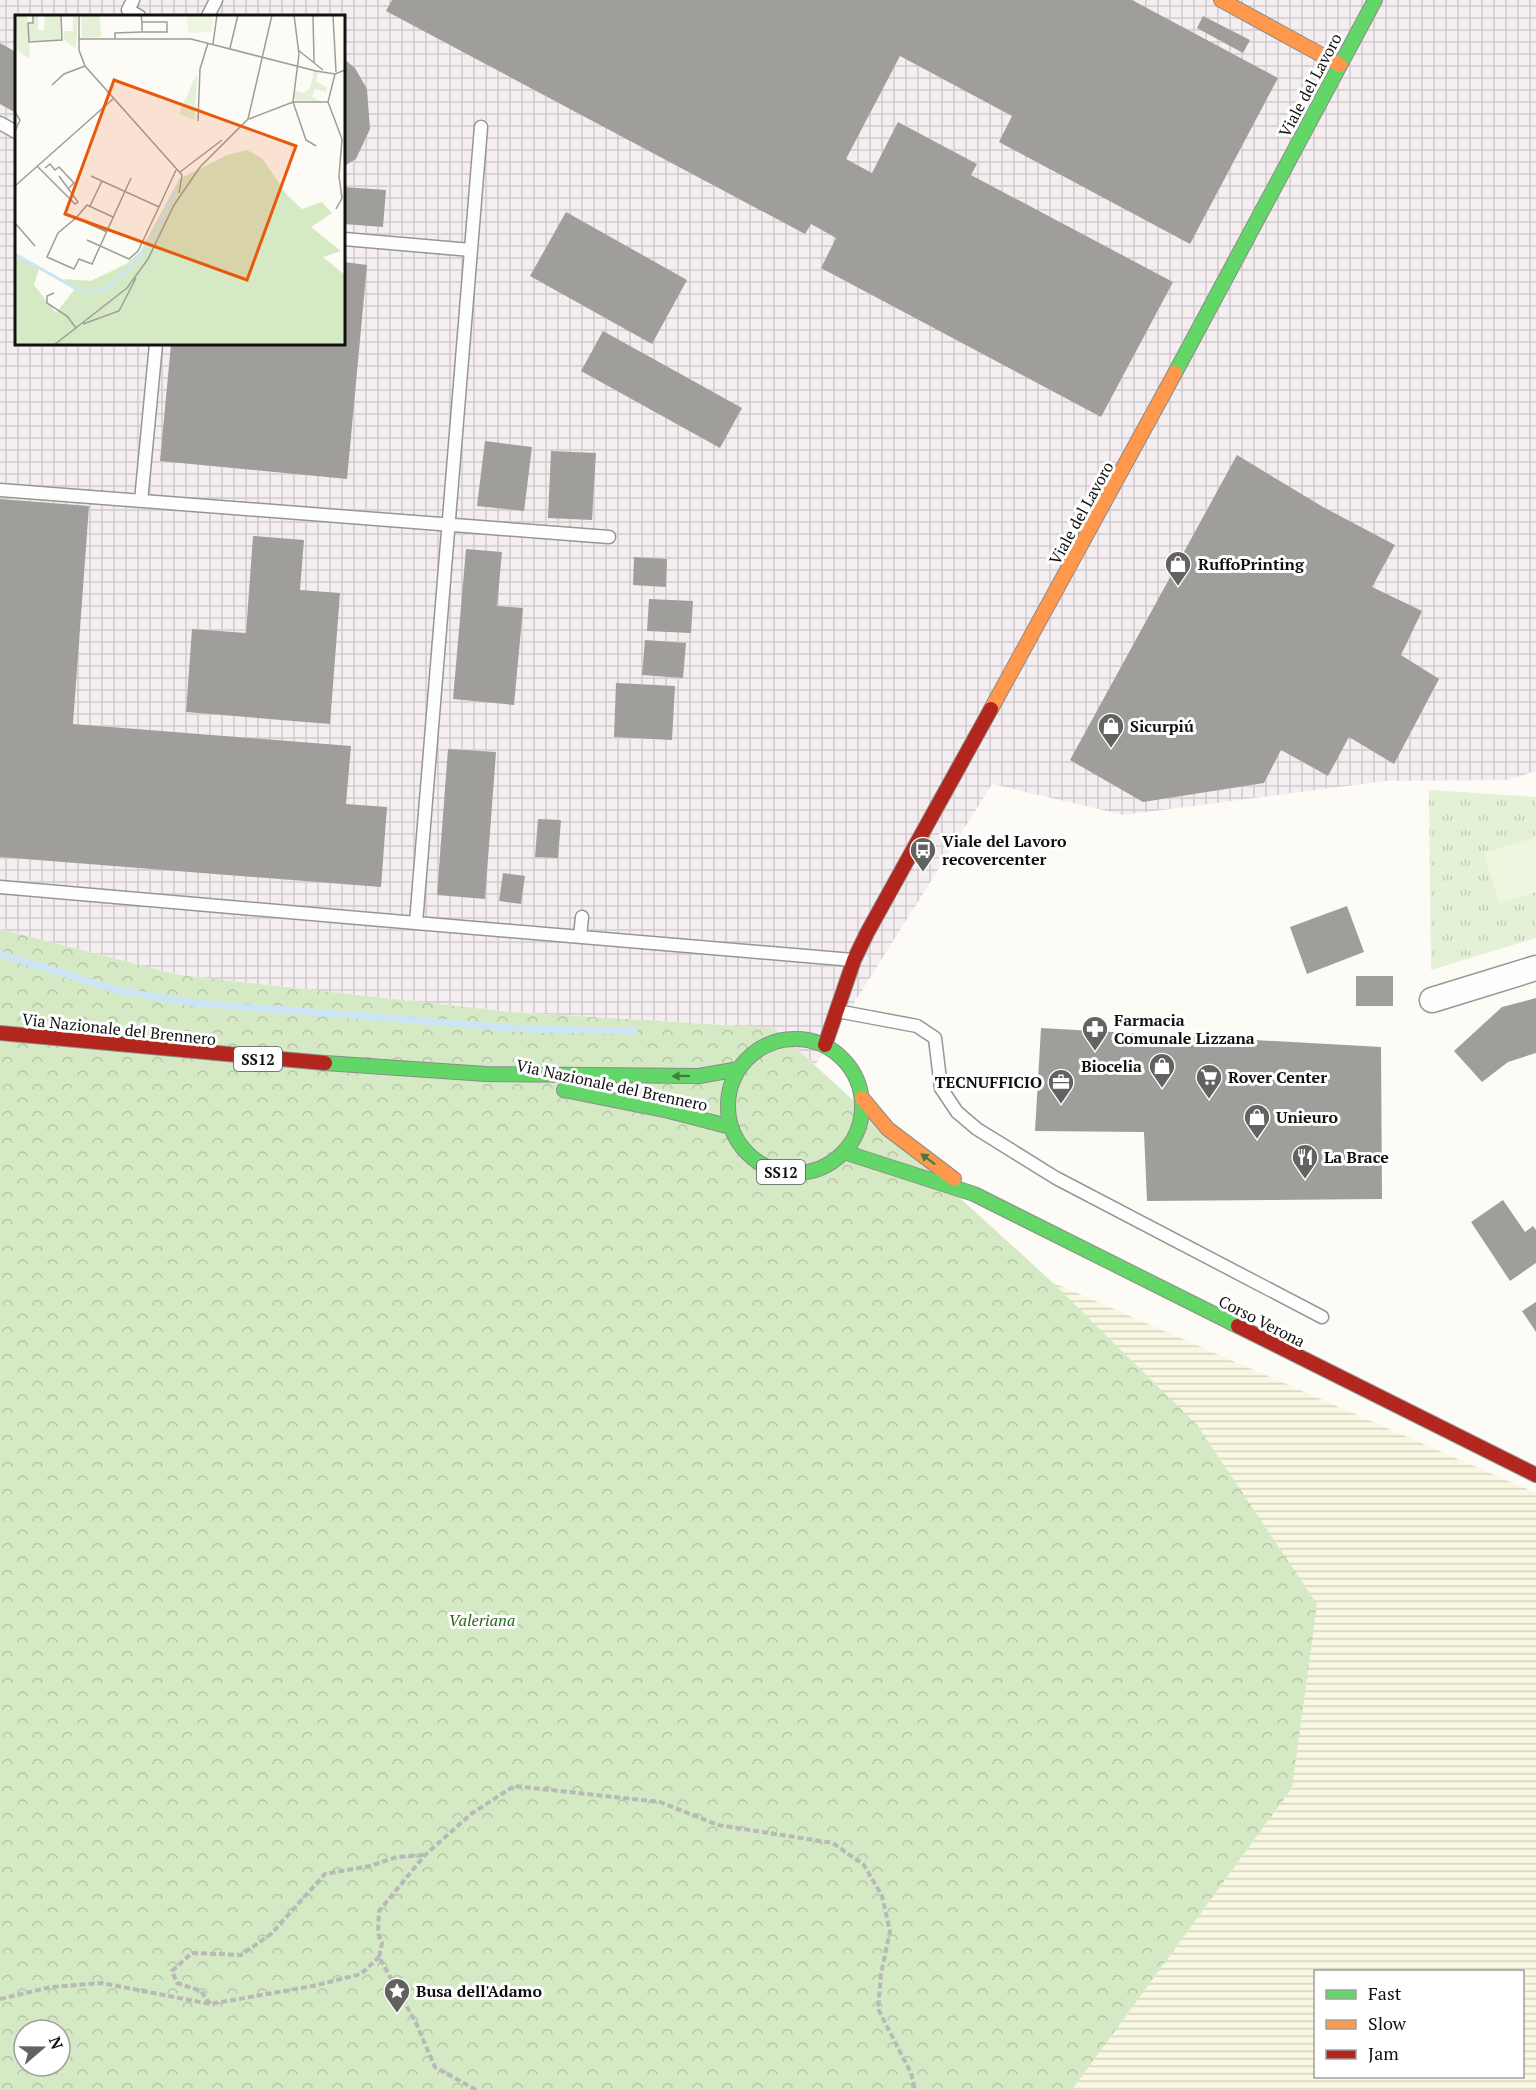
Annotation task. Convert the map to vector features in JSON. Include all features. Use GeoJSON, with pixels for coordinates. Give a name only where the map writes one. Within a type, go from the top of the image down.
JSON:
{"type":"FeatureCollection","features":[{"type":"Feature","properties":{"kind":"main road"},"geometry":{"type":"LineString","coordinates":[[1221,0],[1340,65]]}},
{"type":"Feature","properties":{"kind":"main road","name":"Viale del Lavoro"},"geometry":{"type":"LineString","coordinates":[[825,1045],[854,960],[1109,497],[1375,0]]}},
{"type":"Feature","properties":{"kind":"main road","name":"Via Nazionale del Brennero"},"geometry":{"type":"LineString","coordinates":[[0,1033],[247,1059],[486,1074],[699,1076],[739,1069]]}},
{"type":"Feature","properties":{"kind":"main road","name":"SS12"},"geometry":{"type":"LineString","coordinates":[[801,1038],[825,1045],[843,1058],[856,1076],[862,1098],[859,1127],[844,1152],[826,1166],[804,1173],[781,1172],[759,1163],[742,1147],[731,1127],[728,1107],[730,1087],[739,1069],[755,1051],[777,1041],[801,1038]]}},
{"type":"Feature","properties":{"kind":"main road","name":"Via Nazionale del Brennero"},"geometry":{"type":"LineString","coordinates":[[486,1074],[669,1111],[731,1127]]}},
{"type":"Feature","properties":{"kind":"main road","name":"SS12"},"geometry":{"type":"LineString","coordinates":[[862,1098],[888,1129],[974,1194]]}},
{"type":"Feature","properties":{"kind":"main road","name":"SS12"},"geometry":{"type":"LineString","coordinates":[[844,1152],[974,1194]]}},
{"type":"Feature","properties":{"kind":"main road","name":"Corso Verona"},"geometry":{"type":"LineString","coordinates":[[974,1194],[1536,1474]]}},
{"type":"Feature","properties":{"kind":"street"},"geometry":{"type":"LineString","coordinates":[[1432,1000],[1536,968]]}},
{"type":"Feature","properties":{"kind":"lane"},"geometry":{"type":"LineString","coordinates":[[133,0],[128,10],[137,15]]}},
{"type":"Feature","properties":{"kind":"lane"},"geometry":{"type":"LineString","coordinates":[[208,15],[216,0]]}},
{"type":"Feature","properties":{"kind":"lane"},"geometry":{"type":"LineString","coordinates":[[0,123],[15,131]]}},
{"type":"Feature","properties":{"kind":"lane"},"geometry":{"type":"LineString","coordinates":[[416,923],[482,128]]}},
{"type":"Feature","properties":{"kind":"lane"},"geometry":{"type":"LineString","coordinates":[[345,239],[471,250]]}},
{"type":"Feature","properties":{"kind":"lane"},"geometry":{"type":"LineString","coordinates":[[141,501],[156,345]]}},
{"type":"Feature","properties":{"kind":"lane"},"geometry":{"type":"LineString","coordinates":[[0,490],[609,537]]}},
{"type":"Feature","properties":{"kind":"lane"},"geometry":{"type":"LineString","coordinates":[[0,887],[854,960]]}},
{"type":"Feature","properties":{"kind":"lane"},"geometry":{"type":"LineString","coordinates":[[580,937],[582,917]]}},
{"type":"Feature","properties":{"kind":"lane"},"geometry":{"type":"LineString","coordinates":[[836,1011],[917,1026],[935,1038],[941,1088],[957,1112],[977,1129],[1056,1178],[1322,1317]]}},
{"type":"Feature","properties":{"kind":"path"},"geometry":{"type":"LineString","coordinates":[[0,1999],[51,1987],[102,1983],[210,2004],[313,1986],[361,1974],[379,1957],[382,1943],[378,1933],[380,1911],[425,1855],[471,1814],[514,1786],[576,1791],[660,1802],[718,1825],[833,1843],[864,1865],[882,1896],[890,1931],[880,1974],[878,2009],[911,2073],[915,2090]]}},
{"type":"Feature","properties":{"kind":"path"},"geometry":{"type":"LineString","coordinates":[[210,2004],[201,1991],[177,1983],[172,1971],[192,1953],[241,1955],[271,1934],[325,1874],[370,1866],[397,1857],[425,1855]]}},
{"type":"Feature","properties":{"kind":"path"},"geometry":{"type":"LineString","coordinates":[[379,1957],[416,2023],[435,2067],[476,2090]]}},
{"type":"Feature","properties":{"kind":"shaded area"},"geometry":{"type":"Polygon","coordinates":[[[0,0],[1536,0],[1536,771],[1508,780],[1385,781],[1124,815],[992,784],[815,1065],[774,1028],[510,1012],[179,975],[0,929],[0,0]]]}},
{"type":"Feature","properties":{"kind":"green space"},"geometry":{"type":"Polygon","coordinates":[[[1429,790],[1536,797],[1536,938],[1431,970],[1429,790]]]}},
{"type":"Feature","properties":{"kind":"green space"},"geometry":{"type":"Polygon","coordinates":[[[1536,837],[1536,892],[1499,903],[1484,853],[1536,837]]]}},
{"type":"Feature","properties":{"kind":"green space","name":"Valeriana"},"geometry":{"type":"Polygon","coordinates":[[[0,929],[179,975],[510,1012],[774,1028],[1052,1282],[1197,1425],[1317,1604],[1292,1788],[1072,2090],[0,2090],[0,929]]]}},
{"type":"Feature","properties":{"kind":"green space"},"geometry":{"type":"Polygon","coordinates":[[[1052,1282],[1536,1493],[1536,2090],[1072,2090],[1292,1788],[1052,1282]]]}},
{"type":"Feature","properties":{"kind":"building"},"geometry":{"type":"Polygon","coordinates":[[[392,0],[1132,0],[1278,78],[1190,244],[999,142],[1012,116],[900,56],[846,159],[872,173],[898,122],[977,164],[971,175],[1173,282],[1101,417],[821,268],[836,238],[811,224],[805,234],[386,11],[392,0]]]}},
{"type":"Feature","properties":{"kind":"building"},"geometry":{"type":"Polygon","coordinates":[[[1203,16],[1250,40],[1243,53],[1197,28],[1203,16]]]}},
{"type":"Feature","properties":{"kind":"building"},"geometry":{"type":"Polygon","coordinates":[[[0,43],[15,51],[15,112],[0,104],[0,43]]]}},
{"type":"Feature","properties":{"kind":"building"},"geometry":{"type":"Polygon","coordinates":[[[345,60],[355,68],[367,89],[370,129],[356,159],[345,165],[345,60]]]}},
{"type":"Feature","properties":{"kind":"building"},"geometry":{"type":"Polygon","coordinates":[[[345,187],[386,190],[383,227],[345,224],[345,187]]]}},
{"type":"Feature","properties":{"kind":"building"},"geometry":{"type":"Polygon","coordinates":[[[566,212],[687,280],[652,344],[530,276],[566,212]]]}},
{"type":"Feature","properties":{"kind":"building"},"geometry":{"type":"Polygon","coordinates":[[[345,262],[367,265],[347,479],[160,461],[171,345],[345,345],[345,262]]]}},
{"type":"Feature","properties":{"kind":"building"},"geometry":{"type":"Polygon","coordinates":[[[603,331],[742,408],[720,448],[581,371],[603,331]]]}},
{"type":"Feature","properties":{"kind":"building"},"geometry":{"type":"Polygon","coordinates":[[[485,441],[532,447],[524,511],[477,506],[485,441]]]}},
{"type":"Feature","properties":{"kind":"building"},"geometry":{"type":"Polygon","coordinates":[[[551,451],[596,453],[592,520],[548,518],[551,451]]]}},
{"type":"Feature","properties":{"kind":"building"},"geometry":{"type":"Polygon","coordinates":[[[1237,455],[1323,507],[1395,545],[1372,587],[1422,611],[1401,655],[1439,679],[1394,764],[1349,737],[1328,776],[1281,750],[1264,783],[1143,802],[1070,760],[1237,455]]]}},
{"type":"Feature","properties":{"kind":"building"},"geometry":{"type":"Polygon","coordinates":[[[0,499],[89,506],[73,724],[351,746],[346,804],[387,807],[381,887],[0,857],[0,499]]]}},
{"type":"Feature","properties":{"kind":"building"},"geometry":{"type":"Polygon","coordinates":[[[253,536],[304,540],[300,590],[340,593],[330,724],[186,712],[192,629],[246,633],[253,536]]]}},
{"type":"Feature","properties":{"kind":"building"},"geometry":{"type":"Polygon","coordinates":[[[466,549],[502,552],[497,606],[523,608],[514,705],[453,699],[466,549]]]}},
{"type":"Feature","properties":{"kind":"building"},"geometry":{"type":"Polygon","coordinates":[[[634,557],[667,559],[666,587],[633,585],[634,557]]]}},
{"type":"Feature","properties":{"kind":"building"},"geometry":{"type":"Polygon","coordinates":[[[649,599],[693,601],[691,633],[647,631],[649,599]]]}},
{"type":"Feature","properties":{"kind":"building"},"geometry":{"type":"Polygon","coordinates":[[[645,640],[686,643],[683,678],[642,675],[645,640]]]}},
{"type":"Feature","properties":{"kind":"building"},"geometry":{"type":"Polygon","coordinates":[[[616,683],[675,686],[672,740],[614,737],[616,683]]]}},
{"type":"Feature","properties":{"kind":"building"},"geometry":{"type":"Polygon","coordinates":[[[448,749],[496,752],[485,899],[437,895],[448,749]]]}},
{"type":"Feature","properties":{"kind":"building"},"geometry":{"type":"Polygon","coordinates":[[[538,819],[561,820],[558,858],[535,857],[538,819]]]}},
{"type":"Feature","properties":{"kind":"building"},"geometry":{"type":"Polygon","coordinates":[[[503,873],[525,876],[521,904],[499,901],[503,873]]]}},
{"type":"Feature","properties":{"kind":"building"},"geometry":{"type":"Polygon","coordinates":[[[1347,906],[1364,952],[1307,974],[1290,927],[1347,906]]]}},
{"type":"Feature","properties":{"kind":"building"},"geometry":{"type":"Polygon","coordinates":[[[1356,976],[1393,976],[1393,1006],[1356,1006],[1356,976]]]}},
{"type":"Feature","properties":{"kind":"building"},"geometry":{"type":"Polygon","coordinates":[[[1536,998],[1536,1053],[1508,1062],[1482,1082],[1454,1051],[1502,1007],[1536,998]]]}},
{"type":"Feature","properties":{"kind":"building","name":"Rover Center"},"geometry":{"type":"Polygon","coordinates":[[[1041,1028],[1381,1047],[1382,1199],[1147,1201],[1144,1132],[1035,1131],[1041,1028]]]}},
{"type":"Feature","properties":{"kind":"building"},"geometry":{"type":"Polygon","coordinates":[[[1503,1200],[1525,1232],[1533,1226],[1536,1230],[1536,1263],[1510,1281],[1471,1222],[1503,1200]]]}},
{"type":"Feature","properties":{"kind":"building"},"geometry":{"type":"Polygon","coordinates":[[[1536,1302],[1536,1332],[1522,1311],[1536,1302]]]}},
{"type":"Feature","properties":{"kind":"waterway"},"geometry":{"type":"LineString","coordinates":[[0,954],[120,991],[195,1003],[526,1029],[634,1031]]}},
{"type":"Feature","properties":{"kind":"traffic: fast"},"geometry":{"type":"LineString","coordinates":[[1175,373],[1375,0]]}},
{"type":"Feature","properties":{"kind":"traffic: fast"},"geometry":{"type":"LineString","coordinates":[[795,1039],[821,1044],[842,1059],[857,1080],[862,1106],[857,1132],[842,1153],[821,1168],[795,1173],[769,1168],[748,1153],[733,1132],[728,1106],[733,1080],[748,1059],[769,1044],[795,1039]]}},
{"type":"Feature","properties":{"kind":"traffic: fast"},"geometry":{"type":"LineString","coordinates":[[325,1063],[486,1074],[699,1076],[739,1069]]}},
{"type":"Feature","properties":{"kind":"traffic: fast"},"geometry":{"type":"LineString","coordinates":[[564,1090],[669,1111],[731,1127]]}},
{"type":"Feature","properties":{"kind":"traffic: fast"},"geometry":{"type":"LineString","coordinates":[[844,1152],[974,1194],[1238,1326]]}},
{"type":"Feature","properties":{"kind":"traffic: slow"},"geometry":{"type":"LineString","coordinates":[[1221,0],[1340,65]]}},
{"type":"Feature","properties":{"kind":"traffic: slow"},"geometry":{"type":"LineString","coordinates":[[991,709],[1175,373]]}},
{"type":"Feature","properties":{"kind":"traffic: slow"},"geometry":{"type":"LineString","coordinates":[[862,1098],[888,1129],[954,1179]]}},
{"type":"Feature","properties":{"kind":"traffic: jam"},"geometry":{"type":"LineString","coordinates":[[825,1045],[854,960],[867,933],[991,709]]}},
{"type":"Feature","properties":{"kind":"traffic: jam"},"geometry":{"type":"LineString","coordinates":[[0,1033],[325,1063]]}},
{"type":"Feature","properties":{"kind":"traffic: jam"},"geometry":{"type":"LineString","coordinates":[[1238,1326],[1536,1475]]}},
{"type":"Feature","properties":{"kind":"place","name":"RuffoPrinting"},"geometry":{"type":"Point","coordinates":[1178,587]}},
{"type":"Feature","properties":{"kind":"place","name":"Sicurpiú"},"geometry":{"type":"Point","coordinates":[1111,749]}},
{"type":"Feature","properties":{"kind":"place","name":"Viale del Lavoro recovercenter"},"geometry":{"type":"Point","coordinates":[923,873]}},
{"type":"Feature","properties":{"kind":"place","name":"Farmacia Comunale Lizzana"},"geometry":{"type":"Point","coordinates":[1095,1052]}},
{"type":"Feature","properties":{"kind":"place","name":"Biocelia"},"geometry":{"type":"Point","coordinates":[1162,1089]}},
{"type":"Feature","properties":{"kind":"place","name":"Rover Center"},"geometry":{"type":"Point","coordinates":[1209,1100]}},
{"type":"Feature","properties":{"kind":"place","name":"TECNUFFICIO"},"geometry":{"type":"Point","coordinates":[1061,1105]}},
{"type":"Feature","properties":{"kind":"place","name":"Unieuro"},"geometry":{"type":"Point","coordinates":[1257,1140]}},
{"type":"Feature","properties":{"kind":"place","name":"La Brace"},"geometry":{"type":"Point","coordinates":[1305,1180]}},
{"type":"Feature","properties":{"kind":"place","name":"Busa dell'Adamo"},"geometry":{"type":"Point","coordinates":[397,2014]}}]}
